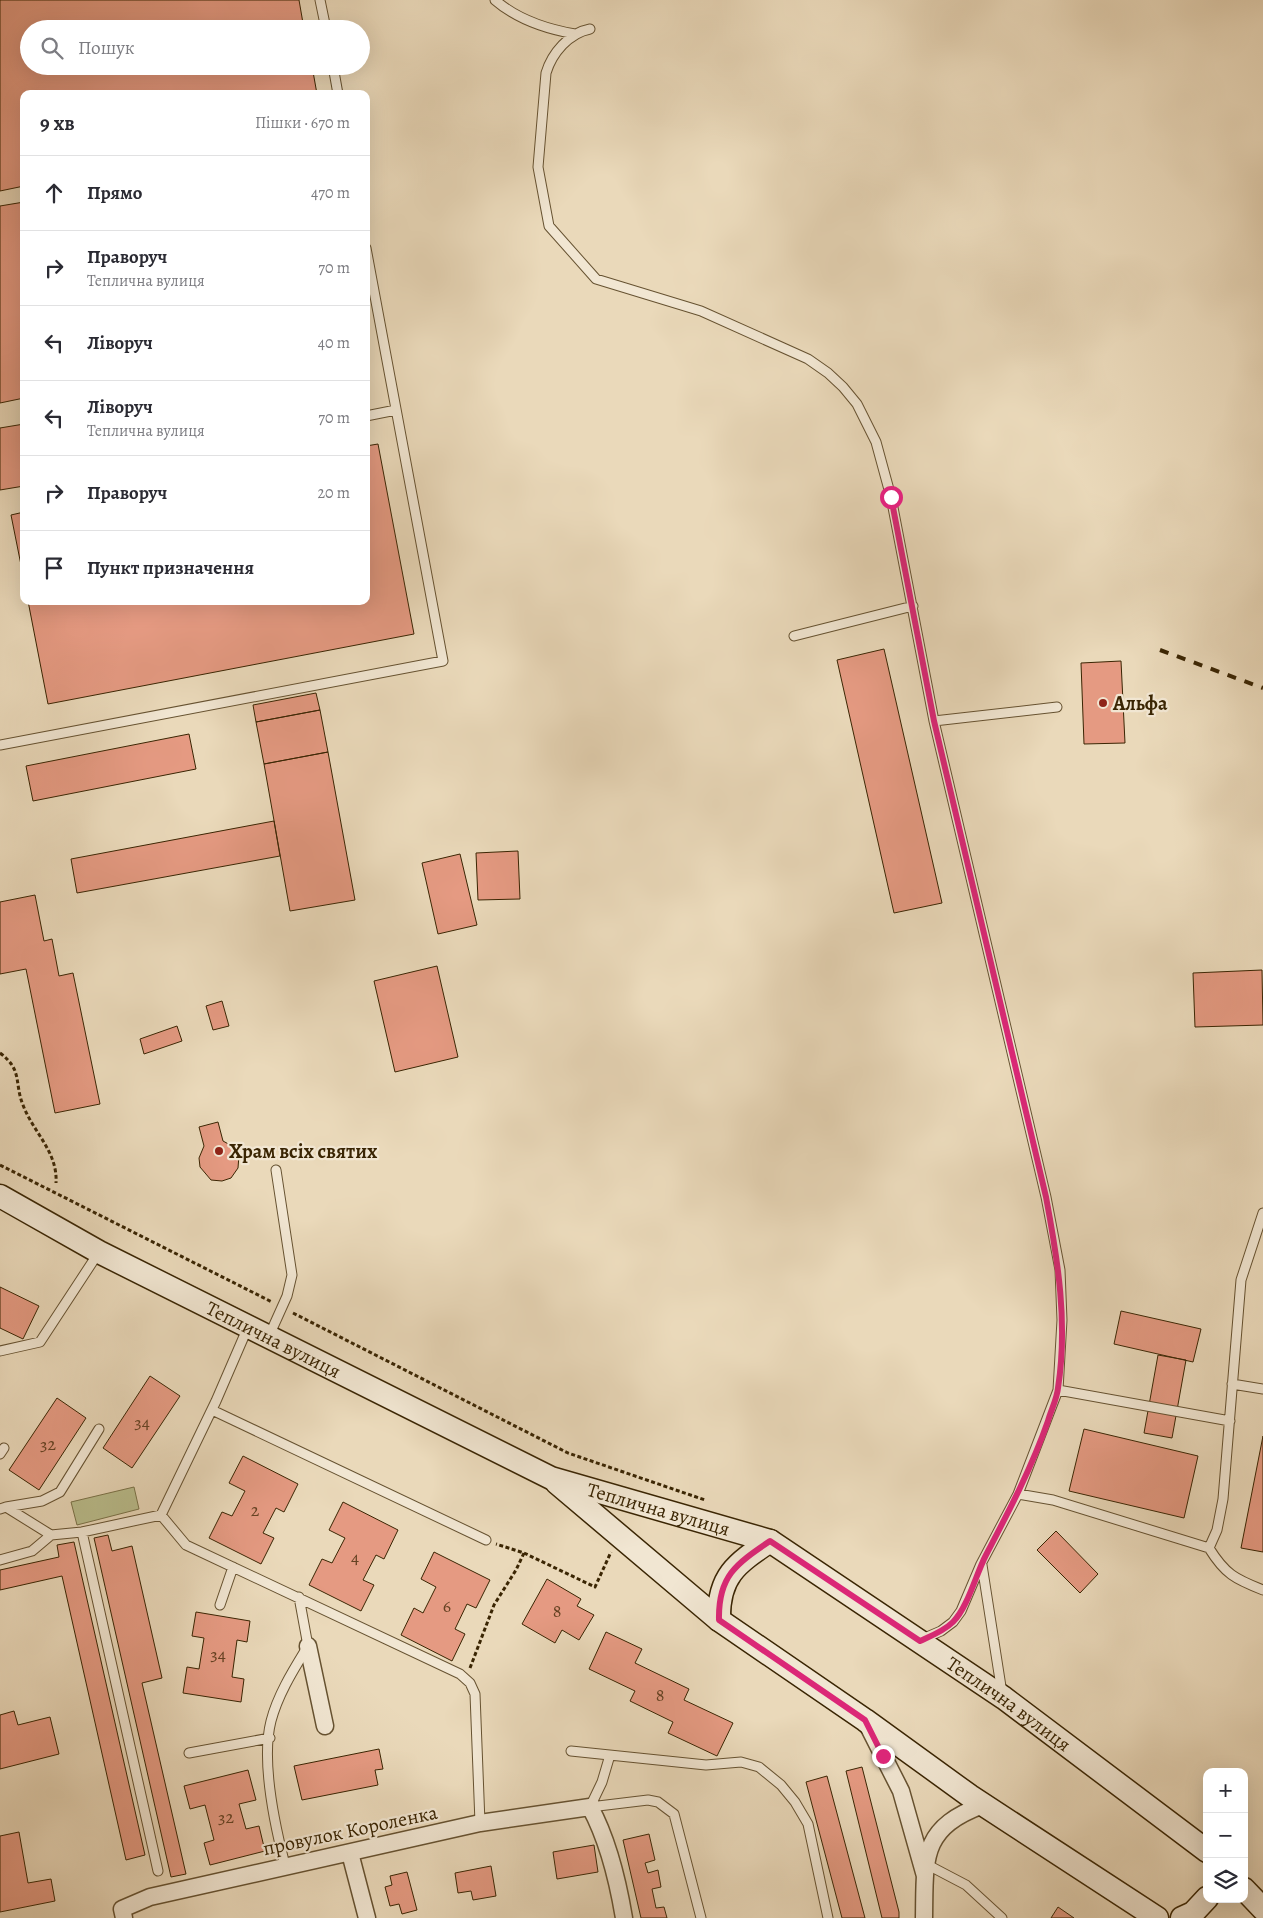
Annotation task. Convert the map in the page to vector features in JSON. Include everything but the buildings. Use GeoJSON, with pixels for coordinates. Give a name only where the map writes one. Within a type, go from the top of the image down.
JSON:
{"type":"FeatureCollection","features":[{"type":"Feature","properties":{"kind":"main road","name":"Теплична вулиця"},"geometry":{"type":"LineString","coordinates":[[0,1196],[99,1252],[551,1478],[770,1541],[1004,1698],[1203,1848]]}},
{"type":"Feature","properties":{"kind":"main road","name":"Теплична вулиця"},"geometry":{"type":"LineString","coordinates":[[551,1478],[719,1620],[865,1720],[983,1805],[1157,1918]]}},
{"type":"Feature","properties":{"kind":"main road"},"geometry":{"type":"LineString","coordinates":[[719,1620],[719,1597],[729,1575],[746,1558],[770,1541]]}},
{"type":"Feature","properties":{"kind":"main road"},"geometry":{"type":"LineString","coordinates":[[1248,1893],[1263,1909]]}},
{"type":"Feature","properties":{"kind":"main road"},"geometry":{"type":"LineString","coordinates":[[1182,1918],[1193,1913],[1203,1902]]}},
{"type":"Feature","properties":{"kind":"street"},"geometry":{"type":"LineString","coordinates":[[308,1646],[325,1726]]}},
{"type":"Feature","properties":{"kind":"street"},"geometry":{"type":"LineString","coordinates":[[865,1720],[901,1791],[925,1870]]}},
{"type":"Feature","properties":{"kind":"street"},"geometry":{"type":"LineString","coordinates":[[924,1918],[925,1870],[933,1842],[948,1823],[958,1816],[983,1805]]}},
{"type":"Feature","properties":{"kind":"street"},"geometry":{"type":"LineString","coordinates":[[590,1807],[596,1818],[607,1852],[624,1918]]}},
{"type":"Feature","properties":{"kind":"street","name":"провулок Короленка"},"geometry":{"type":"LineString","coordinates":[[123,1913],[150,1897],[285,1865],[350,1853],[480,1823],[590,1807]]}},
{"type":"Feature","properties":{"kind":"street"},"geometry":{"type":"LineString","coordinates":[[350,1853],[367,1918]]}},
{"type":"Feature","properties":{"kind":"lane"},"geometry":{"type":"LineString","coordinates":[[320,0],[324,20]]}},
{"type":"Feature","properties":{"kind":"lane"},"geometry":{"type":"LineString","coordinates":[[495,0],[521,18],[538,25],[575,34]]}},
{"type":"Feature","properties":{"kind":"lane"},"geometry":{"type":"LineString","coordinates":[[590,29],[575,34],[557,50],[549,63],[544,87],[538,167],[549,226],[596,278],[701,311],[808,359],[828,372],[857,404],[876,442],[891,497],[934,721],[1046,1197],[1060,1270],[1062,1320],[1058,1390],[1018,1494],[981,1564],[961,1611],[953,1622],[941,1631],[920,1641]]}},
{"type":"Feature","properties":{"kind":"lane"},"geometry":{"type":"LineString","coordinates":[[335,75],[337,90]]}},
{"type":"Feature","properties":{"kind":"lane"},"geometry":{"type":"LineString","coordinates":[[0,746],[443,661],[370,270]]}},
{"type":"Feature","properties":{"kind":"lane"},"geometry":{"type":"LineString","coordinates":[[370,415],[396,410]]}},
{"type":"Feature","properties":{"kind":"lane"},"geometry":{"type":"LineString","coordinates":[[794,636],[913,606]]}},
{"type":"Feature","properties":{"kind":"lane"},"geometry":{"type":"LineString","coordinates":[[934,721],[1057,707]]}},
{"type":"Feature","properties":{"kind":"lane"},"geometry":{"type":"LineString","coordinates":[[269,1336],[290,1286],[292,1267],[276,1170]]}},
{"type":"Feature","properties":{"kind":"lane"},"geometry":{"type":"LineString","coordinates":[[1209,1548],[1216,1530],[1223,1500],[1240,1280],[1263,1213]]}},
{"type":"Feature","properties":{"kind":"lane"},"geometry":{"type":"LineString","coordinates":[[0,1351],[40,1342],[99,1252]]}},
{"type":"Feature","properties":{"kind":"lane"},"geometry":{"type":"LineString","coordinates":[[161,1515],[212,1410],[248,1326]]}},
{"type":"Feature","properties":{"kind":"lane"},"geometry":{"type":"LineString","coordinates":[[1232,1384],[1263,1389]]}},
{"type":"Feature","properties":{"kind":"lane"},"geometry":{"type":"LineString","coordinates":[[1058,1390],[1230,1421]]}},
{"type":"Feature","properties":{"kind":"lane"},"geometry":{"type":"LineString","coordinates":[[212,1410],[486,1540]]}},
{"type":"Feature","properties":{"kind":"lane"},"geometry":{"type":"LineString","coordinates":[[3,1508],[42,1500],[60,1492],[99,1429]]}},
{"type":"Feature","properties":{"kind":"lane"},"geometry":{"type":"LineString","coordinates":[[1018,1494],[1053,1500],[1209,1548],[1221,1568],[1241,1582],[1263,1590]]}},
{"type":"Feature","properties":{"kind":"lane"},"geometry":{"type":"LineString","coordinates":[[3,1508],[42,1532],[51,1535],[82,1532],[161,1515]]}},
{"type":"Feature","properties":{"kind":"lane"},"geometry":{"type":"LineString","coordinates":[[161,1515],[186,1545],[463,1676],[470,1683],[474,1694],[480,1823]]}},
{"type":"Feature","properties":{"kind":"lane"},"geometry":{"type":"LineString","coordinates":[[82,1532],[158,1870]]}},
{"type":"Feature","properties":{"kind":"lane"},"geometry":{"type":"LineString","coordinates":[[0,1560],[32,1551],[51,1535]]}},
{"type":"Feature","properties":{"kind":"lane"},"geometry":{"type":"LineString","coordinates":[[981,1564],[1004,1698]]}},
{"type":"Feature","properties":{"kind":"lane"},"geometry":{"type":"LineString","coordinates":[[220,1605],[233,1567]]}},
{"type":"Feature","properties":{"kind":"lane"},"geometry":{"type":"LineString","coordinates":[[285,1865],[279,1841],[268,1765],[271,1722],[289,1676],[308,1646],[299,1597]]}},
{"type":"Feature","properties":{"kind":"lane"},"geometry":{"type":"LineString","coordinates":[[189,1753],[270,1738]]}},
{"type":"Feature","properties":{"kind":"lane"},"geometry":{"type":"LineString","coordinates":[[571,1752],[706,1765],[741,1762],[759,1767],[781,1785],[796,1802],[808,1824],[828,1918]]}},
{"type":"Feature","properties":{"kind":"lane"},"geometry":{"type":"LineString","coordinates":[[590,1807],[602,1782],[610,1755]]}},
{"type":"Feature","properties":{"kind":"lane"},"geometry":{"type":"LineString","coordinates":[[590,1807],[648,1800],[658,1802],[674,1814],[701,1918]]}},
{"type":"Feature","properties":{"kind":"lane"},"geometry":{"type":"LineString","coordinates":[[925,1870],[966,1885],[1002,1918]]}},
{"type":"Feature","properties":{"kind":"path"},"geometry":{"type":"LineString","coordinates":[[0,1053],[15,1069],[23,1106],[50,1153],[56,1183]]}},
{"type":"Feature","properties":{"kind":"path"},"geometry":{"type":"LineString","coordinates":[[0,1165],[568,1454],[708,1501]]}},
{"type":"Feature","properties":{"kind":"path"},"geometry":{"type":"LineString","coordinates":[[486,1540],[524,1553],[595,1587],[612,1550]]}},
{"type":"Feature","properties":{"kind":"path"},"geometry":{"type":"LineString","coordinates":[[463,1676],[473,1663],[494,1605],[516,1570],[524,1553]]}},
{"type":"Feature","properties":{"kind":"green space"},"geometry":{"type":"Polygon","coordinates":[[[134,1487],[139,1509],[77,1525],[71,1502],[134,1487]]]}},
{"type":"Feature","properties":{"kind":"railway"},"geometry":{"type":"LineString","coordinates":[[1160,650],[1263,688]]}},
{"type":"Feature","properties":{"kind":"place","name":"Альфа"},"geometry":{"type":"Point","coordinates":[1103,703]}},
{"type":"Feature","properties":{"kind":"place","name":"Храм всіх святих"},"geometry":{"type":"Point","coordinates":[219,1151]}},
{"type":"Feature","properties":{"kind":"route"},"geometry":{"type":"LineString","coordinates":[[883,1756],[865,1720],[719,1620],[719,1597],[729,1575],[746,1558],[770,1541],[920,1641],[941,1631],[953,1622],[961,1611],[981,1564],[1018,1494],[1044,1432],[1058,1390],[1062,1320],[1060,1270],[1046,1197],[934,721],[891,497]]}}]}
